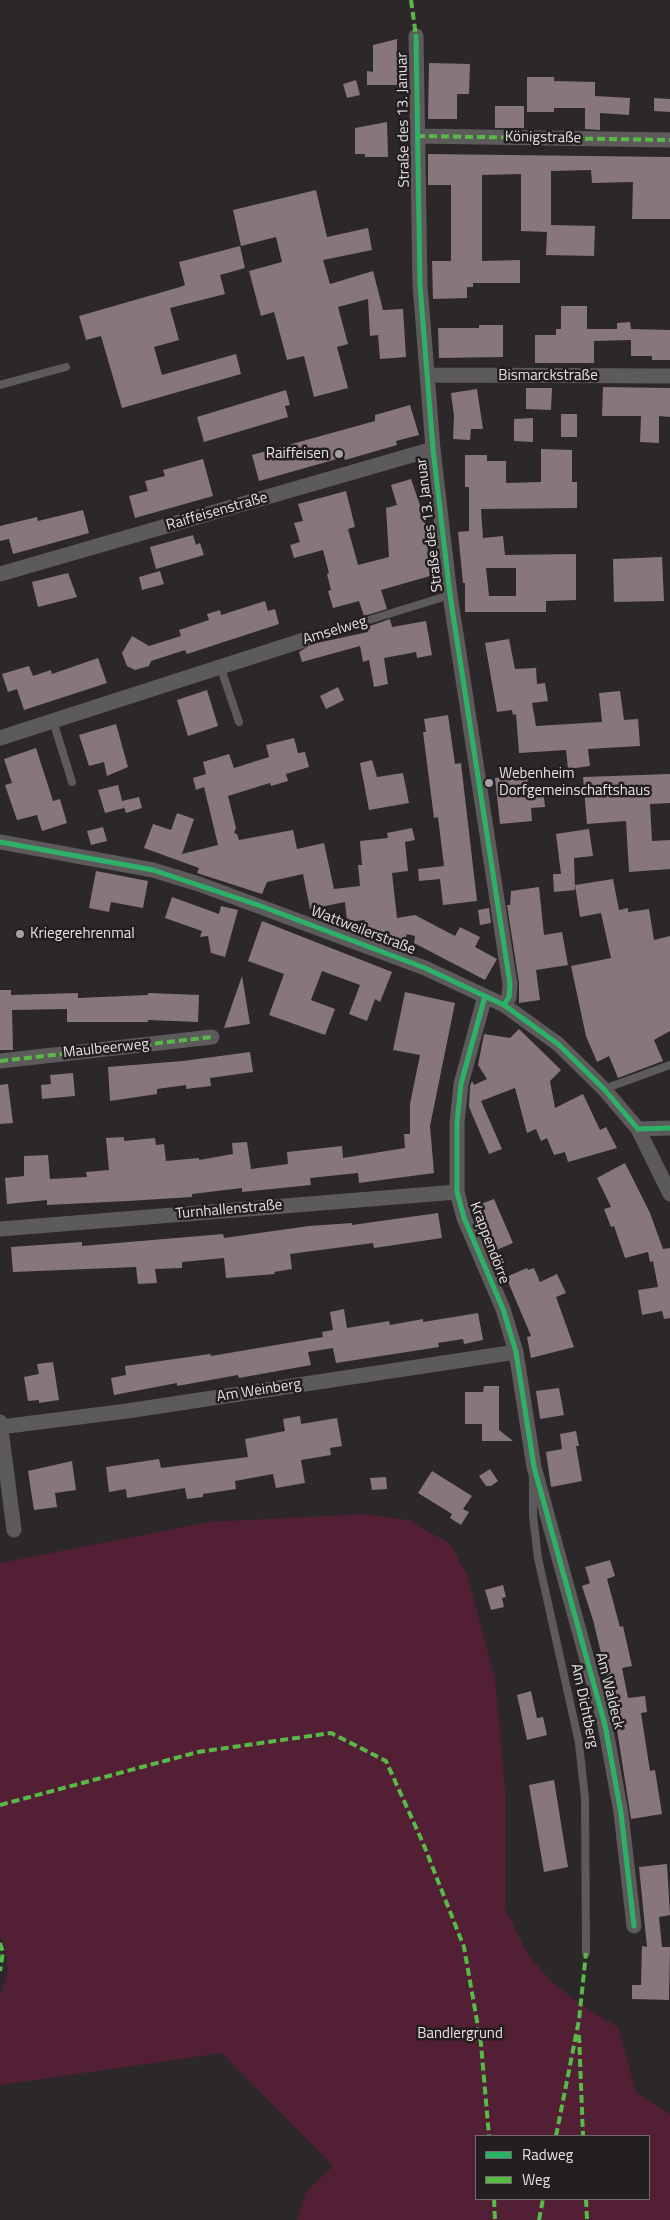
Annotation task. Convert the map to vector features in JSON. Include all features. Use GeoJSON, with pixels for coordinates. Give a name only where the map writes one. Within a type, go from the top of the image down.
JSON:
{"type":"FeatureCollection","features":[{"type":"Feature","properties":{"kind":"street","name":"Straße des 13. Januar"},"geometry":{"type":"LineString","coordinates":[[416,36],[420,285],[433,449],[450,595],[510,984],[509,997],[504,1005]]}},
{"type":"Feature","properties":{"kind":"street","name":"Königstraße"},"geometry":{"type":"LineString","coordinates":[[417,136],[670,140]]}},
{"type":"Feature","properties":{"kind":"street","name":"Bismarckstraße"},"geometry":{"type":"LineString","coordinates":[[427,375],[670,376]]}},
{"type":"Feature","properties":{"kind":"street","name":"Raiffeisenstraße"},"geometry":{"type":"LineString","coordinates":[[0,574],[433,449]]}},
{"type":"Feature","properties":{"kind":"street","name":"Amselweg"},"geometry":{"type":"LineString","coordinates":[[0,738],[304,640]]}},
{"type":"Feature","properties":{"kind":"street","name":"Wattweilerstraße"},"geometry":{"type":"LineString","coordinates":[[0,842],[153,870],[199,884],[425,968],[504,1005],[558,1044],[604,1089],[638,1129],[670,1194]]}},
{"type":"Feature","properties":{"kind":"street","name":"Krappendörre"},"geometry":{"type":"LineString","coordinates":[[485,996],[461,1084],[457,1123],[457,1192],[464,1218],[503,1309],[516,1352],[534,1467]]}},
{"type":"Feature","properties":{"kind":"street","name":"Maulbeerweg"},"geometry":{"type":"LineString","coordinates":[[0,1061],[212,1037]]}},
{"type":"Feature","properties":{"kind":"street"},"geometry":{"type":"LineString","coordinates":[[638,1129],[670,1128]]}},
{"type":"Feature","properties":{"kind":"street","name":"Turnhallenstraße"},"geometry":{"type":"LineString","coordinates":[[0,1229],[457,1192]]}},
{"type":"Feature","properties":{"kind":"street","name":"Am Weinberg"},"geometry":{"type":"LineString","coordinates":[[0,1427],[127,1411],[516,1352]]}},
{"type":"Feature","properties":{"kind":"street"},"geometry":{"type":"LineString","coordinates":[[0,1422],[14,1530]]}},
{"type":"Feature","properties":{"kind":"street","name":"Am Waldeck"},"geometry":{"type":"LineString","coordinates":[[534,1467],[605,1725],[621,1813],[634,1926]]}},
{"type":"Feature","properties":{"kind":"lane"},"geometry":{"type":"LineString","coordinates":[[0,385],[66,367]]}},
{"type":"Feature","properties":{"kind":"lane","name":"Amselweg"},"geometry":{"type":"LineString","coordinates":[[304,640],[450,595]]}},
{"type":"Feature","properties":{"kind":"lane"},"geometry":{"type":"LineString","coordinates":[[220,666],[239,722]]}},
{"type":"Feature","properties":{"kind":"lane"},"geometry":{"type":"LineString","coordinates":[[53,721],[72,782]]}},
{"type":"Feature","properties":{"kind":"lane"},"geometry":{"type":"LineString","coordinates":[[604,1089],[670,1066]]}},
{"type":"Feature","properties":{"kind":"lane","name":"Am Dichtberg"},"geometry":{"type":"LineString","coordinates":[[534,1467],[533,1516],[538,1558],[579,1743],[585,1799],[586,1953]]}},
{"type":"Feature","properties":{"kind":"green space","name":"Bandlergrund"},"geometry":{"type":"Polygon","coordinates":[[[363,1514],[409,1520],[450,1544],[467,1575],[495,1679],[505,1788],[505,1909],[528,1955],[554,1984],[589,2010],[618,2027],[636,2092],[670,2114],[670,2220],[297,2220],[306,2192],[333,2166],[222,2053],[0,2085],[0,1996],[8,1971],[5,1947],[0,1937],[0,1563],[209,1522],[363,1514]]]}},
{"type":"Feature","properties":{"kind":"building"},"geometry":{"type":"Polygon","coordinates":[[[397,39],[397,85],[367,85],[367,71],[373,72],[373,45],[397,39]]]}},
{"type":"Feature","properties":{"kind":"building"},"geometry":{"type":"Polygon","coordinates":[[[429,63],[470,64],[469,94],[457,94],[457,119],[428,119],[429,63]]]}},
{"type":"Feature","properties":{"kind":"building"},"geometry":{"type":"Polygon","coordinates":[[[527,77],[554,77],[554,81],[595,82],[595,96],[630,98],[629,115],[600,113],[600,130],[585,129],[585,108],[554,108],[554,112],[527,112],[527,77]]]}},
{"type":"Feature","properties":{"kind":"building"},"geometry":{"type":"Polygon","coordinates":[[[356,80],[360,95],[347,98],[343,84],[356,80]]]}},
{"type":"Feature","properties":{"kind":"building"},"geometry":{"type":"Polygon","coordinates":[[[654,98],[670,99],[670,112],[654,111],[654,98]]]}},
{"type":"Feature","properties":{"kind":"building"},"geometry":{"type":"Polygon","coordinates":[[[495,106],[524,106],[524,128],[495,128],[495,106]]]}},
{"type":"Feature","properties":{"kind":"building"},"geometry":{"type":"Polygon","coordinates":[[[387,122],[388,157],[365,157],[365,154],[355,154],[355,128],[387,122]]]}},
{"type":"Feature","properties":{"kind":"building"},"geometry":{"type":"Polygon","coordinates":[[[428,154],[670,157],[670,219],[632,219],[633,182],[592,183],[591,170],[551,171],[551,225],[595,226],[594,256],[546,255],[547,232],[521,231],[521,174],[482,175],[482,261],[520,260],[520,283],[473,283],[473,287],[467,287],[467,298],[433,299],[432,261],[451,261],[451,185],[428,185],[428,154]]]}},
{"type":"Feature","properties":{"kind":"building"},"geometry":{"type":"Polygon","coordinates":[[[316,190],[327,237],[368,228],[372,250],[323,260],[330,284],[373,271],[383,310],[403,309],[406,357],[380,359],[378,335],[370,336],[368,299],[338,307],[348,344],[337,347],[348,388],[314,397],[304,356],[287,360],[274,312],[261,316],[249,271],[282,262],[276,237],[241,246],[233,210],[316,190]]]}},
{"type":"Feature","properties":{"kind":"building"},"geometry":{"type":"Polygon","coordinates":[[[240,246],[245,268],[220,275],[225,294],[170,308],[179,340],[154,347],[162,375],[236,354],[241,374],[122,408],[101,336],[86,340],[79,316],[185,285],[179,262],[240,246]]]}},
{"type":"Feature","properties":{"kind":"building"},"geometry":{"type":"Polygon","coordinates":[[[561,306],[587,306],[587,329],[617,329],[617,323],[630,322],[631,329],[670,330],[670,360],[652,360],[652,356],[631,356],[631,340],[594,341],[594,363],[535,363],[535,335],[556,335],[556,329],[561,329],[561,306]]]}},
{"type":"Feature","properties":{"kind":"building"},"geometry":{"type":"Polygon","coordinates":[[[479,325],[503,325],[503,357],[439,358],[438,328],[479,328],[479,325]]]}},
{"type":"Feature","properties":{"kind":"building"},"geometry":{"type":"Polygon","coordinates":[[[603,387],[670,388],[670,417],[659,416],[659,443],[640,442],[641,416],[602,416],[603,387]]]}},
{"type":"Feature","properties":{"kind":"building"},"geometry":{"type":"Polygon","coordinates":[[[526,388],[552,388],[551,410],[526,409],[526,388]]]}},
{"type":"Feature","properties":{"kind":"building"},"geometry":{"type":"Polygon","coordinates":[[[477,389],[483,429],[471,429],[470,440],[453,439],[454,416],[451,393],[477,389]]]}},
{"type":"Feature","properties":{"kind":"building"},"geometry":{"type":"Polygon","coordinates":[[[286,390],[290,405],[285,406],[288,417],[204,442],[197,417],[286,390]]]}},
{"type":"Feature","properties":{"kind":"building"},"geometry":{"type":"Polygon","coordinates":[[[410,405],[419,435],[396,441],[397,445],[345,460],[344,457],[259,481],[252,455],[375,421],[375,415],[410,405]]]}},
{"type":"Feature","properties":{"kind":"building"},"geometry":{"type":"Polygon","coordinates":[[[561,414],[577,414],[577,437],[561,437],[561,414]]]}},
{"type":"Feature","properties":{"kind":"building"},"geometry":{"type":"Polygon","coordinates":[[[533,418],[533,442],[514,441],[514,419],[533,418]]]}},
{"type":"Feature","properties":{"kind":"building"},"geometry":{"type":"Polygon","coordinates":[[[541,449],[572,450],[572,482],[577,482],[577,508],[481,509],[483,538],[503,536],[505,555],[576,554],[576,600],[546,601],[546,612],[465,612],[465,583],[463,583],[458,532],[469,531],[469,487],[465,487],[465,455],[487,455],[487,461],[506,461],[506,483],[541,482],[541,449]],[[486,568],[489,596],[516,596],[516,568],[486,568]]]}},
{"type":"Feature","properties":{"kind":"building"},"geometry":{"type":"Polygon","coordinates":[[[203,459],[213,496],[135,518],[129,496],[148,491],[145,481],[165,476],[163,470],[203,459]]]}},
{"type":"Feature","properties":{"kind":"building"},"geometry":{"type":"Polygon","coordinates":[[[411,479],[425,520],[430,576],[381,590],[387,609],[364,616],[359,601],[333,608],[328,591],[331,590],[327,574],[329,573],[323,550],[294,558],[290,545],[300,542],[294,523],[303,521],[298,504],[346,491],[355,527],[348,529],[358,565],[389,557],[386,508],[397,505],[391,485],[411,479]]]}},
{"type":"Feature","properties":{"kind":"building"},"geometry":{"type":"Polygon","coordinates":[[[83,510],[89,533],[13,554],[9,539],[0,541],[0,526],[37,517],[38,521],[83,510]]]}},
{"type":"Feature","properties":{"kind":"building"},"geometry":{"type":"Polygon","coordinates":[[[193,535],[196,545],[200,543],[204,555],[156,569],[150,547],[193,535]]]}},
{"type":"Feature","properties":{"kind":"building"},"geometry":{"type":"Polygon","coordinates":[[[662,557],[664,601],[614,602],[613,559],[662,557]]]}},
{"type":"Feature","properties":{"kind":"building"},"geometry":{"type":"Polygon","coordinates":[[[160,571],[164,584],[142,590],[139,577],[160,571]]]}},
{"type":"Feature","properties":{"kind":"building"},"geometry":{"type":"Polygon","coordinates":[[[68,573],[77,597],[38,607],[32,582],[68,573]]]}},
{"type":"Feature","properties":{"kind":"building"},"geometry":{"type":"Polygon","coordinates":[[[265,601],[268,611],[275,609],[279,624],[187,654],[185,650],[151,661],[149,666],[135,670],[127,666],[122,653],[132,636],[149,646],[181,636],[179,630],[209,620],[207,614],[220,610],[221,615],[265,601]]]}},
{"type":"Feature","properties":{"kind":"building"},"geometry":{"type":"Polygon","coordinates":[[[390,619],[392,627],[426,621],[432,655],[417,658],[416,652],[384,658],[388,684],[374,687],[369,660],[363,662],[360,646],[302,662],[299,652],[312,644],[368,632],[367,627],[390,619]]]}},
{"type":"Feature","properties":{"kind":"building"},"geometry":{"type":"Polygon","coordinates":[[[509,639],[515,669],[536,668],[537,684],[545,683],[548,701],[532,703],[536,726],[602,722],[599,693],[620,691],[624,720],[638,719],[640,746],[588,749],[590,766],[568,769],[566,750],[519,753],[516,714],[513,715],[512,710],[497,712],[485,643],[509,639]]]}},
{"type":"Feature","properties":{"kind":"building"},"geometry":{"type":"Polygon","coordinates":[[[98,658],[107,683],[24,710],[17,689],[8,692],[2,674],[29,666],[33,676],[51,670],[52,674],[98,658]]]}},
{"type":"Feature","properties":{"kind":"building"},"geometry":{"type":"Polygon","coordinates":[[[338,687],[344,700],[326,709],[320,696],[338,687]]]}},
{"type":"Feature","properties":{"kind":"building"},"geometry":{"type":"Polygon","coordinates":[[[207,690],[218,726],[188,736],[177,700],[207,690]]]}},
{"type":"Feature","properties":{"kind":"building"},"geometry":{"type":"Polygon","coordinates":[[[448,715],[455,764],[461,763],[477,901],[443,905],[440,879],[419,881],[418,869],[444,866],[438,817],[434,818],[423,732],[426,732],[424,719],[448,715]]]}},
{"type":"Feature","properties":{"kind":"building"},"geometry":{"type":"Polygon","coordinates":[[[116,724],[128,767],[107,776],[104,762],[89,766],[79,735],[116,724]]]}},
{"type":"Feature","properties":{"kind":"building"},"geometry":{"type":"Polygon","coordinates":[[[294,738],[298,753],[305,752],[309,767],[286,774],[288,781],[271,786],[270,783],[228,796],[236,828],[234,833],[237,834],[239,840],[293,830],[297,849],[324,843],[334,889],[360,886],[358,865],[362,865],[360,841],[388,838],[387,833],[412,828],[415,840],[405,842],[408,871],[392,873],[397,918],[415,915],[455,936],[460,927],[480,937],[475,947],[497,959],[485,980],[414,943],[415,936],[407,934],[401,949],[360,933],[365,920],[347,922],[345,902],[310,909],[303,874],[267,882],[262,894],[197,873],[199,868],[144,848],[153,824],[171,830],[177,813],[194,819],[182,854],[218,845],[204,787],[196,790],[193,778],[206,774],[203,762],[229,754],[234,768],[269,757],[266,745],[294,738]]]}},
{"type":"Feature","properties":{"kind":"building"},"geometry":{"type":"Polygon","coordinates":[[[36,748],[53,801],[60,799],[67,823],[42,831],[37,815],[17,820],[5,785],[12,783],[4,759],[36,748]]]}},
{"type":"Feature","properties":{"kind":"building"},"geometry":{"type":"Polygon","coordinates":[[[372,760],[377,777],[403,773],[409,803],[369,810],[360,763],[372,760]]]}},
{"type":"Feature","properties":{"kind":"building"},"geometry":{"type":"Polygon","coordinates":[[[670,774],[670,803],[650,804],[652,841],[670,840],[670,869],[629,872],[626,821],[587,824],[583,777],[670,774]]]}},
{"type":"Feature","properties":{"kind":"building"},"geometry":{"type":"Polygon","coordinates":[[[527,775],[529,791],[543,789],[545,807],[531,808],[532,821],[500,824],[495,778],[527,775]]]}},
{"type":"Feature","properties":{"kind":"building"},"geometry":{"type":"Polygon","coordinates":[[[118,785],[124,808],[105,813],[98,790],[118,785]]]}},
{"type":"Feature","properties":{"kind":"building"},"geometry":{"type":"Polygon","coordinates":[[[139,797],[142,808],[126,813],[122,801],[139,797]]]}},
{"type":"Feature","properties":{"kind":"building"},"geometry":{"type":"Polygon","coordinates":[[[103,827],[107,841],[91,845],[87,831],[103,827]]]}},
{"type":"Feature","properties":{"kind":"building"},"geometry":{"type":"Polygon","coordinates":[[[589,829],[593,856],[574,858],[575,890],[554,892],[553,874],[561,874],[556,834],[589,829]]]}},
{"type":"Feature","properties":{"kind":"building"},"geometry":{"type":"Polygon","coordinates":[[[96,871],[148,881],[143,908],[111,902],[109,912],[89,908],[96,871]]]}},
{"type":"Feature","properties":{"kind":"building"},"geometry":{"type":"Polygon","coordinates":[[[613,879],[619,910],[628,908],[628,912],[649,909],[654,940],[670,936],[670,1031],[654,1040],[663,1061],[618,1078],[609,1056],[597,1062],[586,1036],[571,966],[611,958],[601,913],[580,917],[575,885],[613,879]]]}},
{"type":"Feature","properties":{"kind":"building"},"geometry":{"type":"Polygon","coordinates":[[[539,887],[544,935],[562,932],[568,965],[536,970],[540,1000],[519,1003],[519,983],[507,905],[510,905],[511,891],[539,887]]]}},
{"type":"Feature","properties":{"kind":"building"},"geometry":{"type":"Polygon","coordinates":[[[172,897],[219,914],[221,906],[238,910],[225,957],[211,953],[208,936],[200,937],[202,931],[165,918],[172,897]]]}},
{"type":"Feature","properties":{"kind":"building"},"geometry":{"type":"Polygon","coordinates":[[[489,908],[491,923],[480,925],[478,910],[489,908]]]}},
{"type":"Feature","properties":{"kind":"building"},"geometry":{"type":"Polygon","coordinates":[[[262,921],[392,972],[380,1002],[375,999],[367,1021],[349,1014],[360,985],[322,971],[311,1000],[335,1009],[325,1035],[269,1015],[284,974],[248,961],[262,921]]]}},
{"type":"Feature","properties":{"kind":"building"},"geometry":{"type":"Polygon","coordinates":[[[242,976],[250,1024],[224,1028],[242,976]]]}},
{"type":"Feature","properties":{"kind":"building"},"geometry":{"type":"Polygon","coordinates":[[[0,990],[11,990],[11,995],[78,993],[78,998],[148,995],[148,993],[199,995],[198,1022],[148,1020],[148,1022],[67,1022],[67,1009],[12,1010],[13,1050],[0,1050],[0,990]]]}},
{"type":"Feature","properties":{"kind":"building"},"geometry":{"type":"Polygon","coordinates":[[[405,992],[455,1003],[430,1126],[434,1173],[359,1183],[358,1173],[310,1178],[311,1185],[242,1192],[242,1188],[192,1194],[192,1197],[47,1205],[47,1200],[7,1204],[5,1178],[24,1176],[24,1156],[48,1155],[50,1179],[87,1177],[86,1172],[109,1170],[106,1138],[124,1137],[124,1141],[155,1138],[156,1145],[164,1144],[166,1161],[199,1158],[199,1160],[233,1154],[232,1143],[247,1142],[251,1169],[288,1164],[287,1152],[342,1146],[343,1158],[405,1148],[404,1134],[410,1134],[410,1104],[420,1055],[393,1050],[405,992]]]}},
{"type":"Feature","properties":{"kind":"building"},"geometry":{"type":"Polygon","coordinates":[[[519,1029],[561,1070],[550,1081],[555,1108],[583,1094],[600,1130],[606,1127],[617,1148],[568,1162],[565,1152],[554,1155],[547,1138],[541,1141],[536,1129],[527,1133],[515,1088],[481,1101],[502,1149],[489,1154],[469,1107],[470,1086],[472,1081],[474,1085],[487,1079],[478,1065],[484,1034],[510,1038],[519,1029]]]}},
{"type":"Feature","properties":{"kind":"building"},"geometry":{"type":"Polygon","coordinates":[[[250,1052],[253,1072],[210,1078],[211,1086],[186,1089],[186,1085],[157,1089],[157,1094],[110,1101],[108,1067],[183,1061],[250,1052]]]}},
{"type":"Feature","properties":{"kind":"building"},"geometry":{"type":"Polygon","coordinates":[[[73,1073],[75,1096],[42,1099],[41,1085],[51,1084],[50,1075],[73,1073]]]}},
{"type":"Feature","properties":{"kind":"building"},"geometry":{"type":"Polygon","coordinates":[[[8,1084],[13,1123],[0,1124],[0,1085],[8,1084]]]}},
{"type":"Feature","properties":{"kind":"building"},"geometry":{"type":"Polygon","coordinates":[[[625,1163],[650,1213],[663,1249],[670,1248],[670,1318],[664,1319],[662,1311],[642,1315],[638,1290],[658,1287],[653,1261],[650,1262],[648,1252],[625,1258],[614,1226],[611,1227],[604,1209],[611,1207],[597,1178],[625,1163]]]}},
{"type":"Feature","properties":{"kind":"building"},"geometry":{"type":"Polygon","coordinates":[[[494,1199],[513,1243],[492,1252],[473,1207],[494,1199]]]}},
{"type":"Feature","properties":{"kind":"building"},"geometry":{"type":"Polygon","coordinates":[[[438,1213],[442,1238],[374,1248],[373,1243],[290,1254],[292,1269],[274,1272],[275,1274],[226,1278],[224,1258],[182,1262],[182,1268],[155,1269],[157,1283],[138,1284],[136,1267],[13,1272],[11,1247],[82,1242],[82,1246],[223,1234],[224,1238],[309,1226],[352,1223],[352,1225],[438,1213]]]}},
{"type":"Feature","properties":{"kind":"building"},"geometry":{"type":"Polygon","coordinates":[[[527,1268],[528,1270],[534,1268],[540,1282],[557,1274],[566,1293],[556,1297],[574,1347],[531,1358],[527,1337],[531,1336],[506,1277],[527,1268]]]}},
{"type":"Feature","properties":{"kind":"building"},"geometry":{"type":"Polygon","coordinates":[[[344,1309],[347,1328],[389,1321],[390,1325],[423,1319],[423,1322],[478,1313],[483,1340],[464,1344],[463,1339],[438,1343],[439,1347],[336,1363],[333,1348],[308,1352],[311,1365],[239,1378],[238,1375],[177,1386],[177,1383],[114,1395],[111,1378],[126,1375],[125,1366],[210,1354],[211,1356],[323,1337],[322,1332],[333,1330],[330,1312],[344,1309]]]}},
{"type":"Feature","properties":{"kind":"building"},"geometry":{"type":"Polygon","coordinates":[[[53,1362],[59,1400],[39,1403],[39,1400],[28,1401],[24,1377],[39,1374],[37,1364],[53,1362]]]}},
{"type":"Feature","properties":{"kind":"building"},"geometry":{"type":"Polygon","coordinates":[[[484,1386],[499,1386],[499,1430],[513,1441],[482,1441],[482,1424],[465,1424],[465,1392],[483,1392],[484,1386]]]}},
{"type":"Feature","properties":{"kind":"building"},"geometry":{"type":"Polygon","coordinates":[[[559,1388],[564,1415],[540,1419],[536,1391],[559,1388]]]}},
{"type":"Feature","properties":{"kind":"building"},"geometry":{"type":"Polygon","coordinates":[[[300,1416],[301,1424],[337,1418],[342,1446],[330,1448],[331,1455],[301,1460],[305,1483],[276,1488],[273,1474],[235,1481],[236,1489],[203,1494],[203,1497],[187,1499],[185,1488],[127,1498],[126,1489],[109,1492],[106,1467],[159,1459],[161,1468],[248,1457],[245,1439],[285,1431],[283,1419],[300,1416]]]}},
{"type":"Feature","properties":{"kind":"building"},"geometry":{"type":"Polygon","coordinates":[[[576,1431],[579,1446],[576,1446],[582,1481],[551,1487],[546,1452],[562,1449],[560,1434],[576,1431]]]}},
{"type":"Feature","properties":{"kind":"building"},"geometry":{"type":"Polygon","coordinates":[[[72,1461],[76,1490],[55,1493],[57,1507],[34,1510],[28,1471],[72,1461]]]}},
{"type":"Feature","properties":{"kind":"building"},"geometry":{"type":"Polygon","coordinates":[[[490,1469],[498,1481],[491,1486],[486,1486],[479,1476],[490,1469]]]}},
{"type":"Feature","properties":{"kind":"building"},"geometry":{"type":"Polygon","coordinates":[[[432,1471],[472,1496],[463,1509],[469,1512],[461,1525],[450,1518],[452,1514],[418,1493],[432,1471]]]}},
{"type":"Feature","properties":{"kind":"building"},"geometry":{"type":"Polygon","coordinates":[[[386,1477],[387,1489],[372,1490],[370,1478],[386,1477]]]}},
{"type":"Feature","properties":{"kind":"building"},"geometry":{"type":"Polygon","coordinates":[[[610,1560],[615,1576],[607,1579],[620,1627],[623,1626],[632,1666],[622,1668],[628,1698],[645,1696],[647,1712],[641,1713],[650,1771],[655,1770],[662,1814],[631,1819],[612,1698],[593,1620],[582,1586],[590,1583],[585,1567],[610,1560]]]}},
{"type":"Feature","properties":{"kind":"building"},"geometry":{"type":"Polygon","coordinates":[[[503,1585],[506,1597],[502,1598],[504,1607],[491,1610],[485,1590],[503,1585]]]}},
{"type":"Feature","properties":{"kind":"building"},"geometry":{"type":"Polygon","coordinates":[[[531,1691],[537,1718],[543,1717],[547,1735],[527,1740],[517,1695],[531,1691]]]}},
{"type":"Feature","properties":{"kind":"building"},"geometry":{"type":"Polygon","coordinates":[[[554,1780],[568,1867],[544,1872],[529,1785],[554,1780]]]}},
{"type":"Feature","properties":{"kind":"building"},"geometry":{"type":"Polygon","coordinates":[[[667,1864],[670,1915],[659,1917],[662,1947],[670,1947],[669,2000],[632,1999],[632,1985],[641,1985],[642,1946],[647,1947],[639,1867],[667,1864]]]}},
{"type":"Feature","properties":{"kind":"marked path"},"geometry":{"type":"LineString","coordinates":[[411,0],[416,36]]}},
{"type":"Feature","properties":{"kind":"marked path"},"geometry":{"type":"LineString","coordinates":[[417,136],[670,140]]}},
{"type":"Feature","properties":{"kind":"marked path"},"geometry":{"type":"LineString","coordinates":[[0,1061],[212,1037]]}},
{"type":"Feature","properties":{"kind":"marked path"},"geometry":{"type":"LineString","coordinates":[[0,1805],[198,1752],[331,1733],[386,1761],[423,1843],[464,1947],[481,2044],[489,2135]]}},
{"type":"Feature","properties":{"kind":"marked path"},"geometry":{"type":"LineString","coordinates":[[0,1943],[3,1952],[0,1971]]}},
{"type":"Feature","properties":{"kind":"marked path"},"geometry":{"type":"LineString","coordinates":[[556,2135],[579,2020],[586,1953]]}},
{"type":"Feature","properties":{"kind":"marked path"},"geometry":{"type":"LineString","coordinates":[[579,2035],[583,2135]]}},
{"type":"Feature","properties":{"kind":"marked path"},"geometry":{"type":"LineString","coordinates":[[494,2200],[495,2220]]}},
{"type":"Feature","properties":{"kind":"marked path"},"geometry":{"type":"LineString","coordinates":[[539,2220],[543,2200]]}},
{"type":"Feature","properties":{"kind":"marked path"},"geometry":{"type":"LineString","coordinates":[[586,2200],[587,2220]]}},
{"type":"Feature","properties":{"kind":"cycle path"},"geometry":{"type":"LineString","coordinates":[[416,36],[420,285],[433,449],[450,595],[510,984],[509,997],[504,1005]]}},
{"type":"Feature","properties":{"kind":"cycle path"},"geometry":{"type":"LineString","coordinates":[[0,842],[153,870],[258,905],[425,968],[504,1005],[558,1044],[604,1089],[638,1129],[670,1128]]}},
{"type":"Feature","properties":{"kind":"cycle path"},"geometry":{"type":"LineString","coordinates":[[485,996],[461,1084],[457,1123],[457,1192],[464,1218],[503,1309],[516,1352],[534,1467],[605,1725],[621,1813],[634,1926]]}},
{"type":"Feature","properties":{"kind":"place","name":"Raiffeisen"},"geometry":{"type":"Point","coordinates":[339,454]}},
{"type":"Feature","properties":{"kind":"place","name":"Webenheim Dorfgemeinschaftshaus"},"geometry":{"type":"Point","coordinates":[489,783]}},
{"type":"Feature","properties":{"kind":"place","name":"Kriegerehrenmal"},"geometry":{"type":"Point","coordinates":[20,934]}}]}
